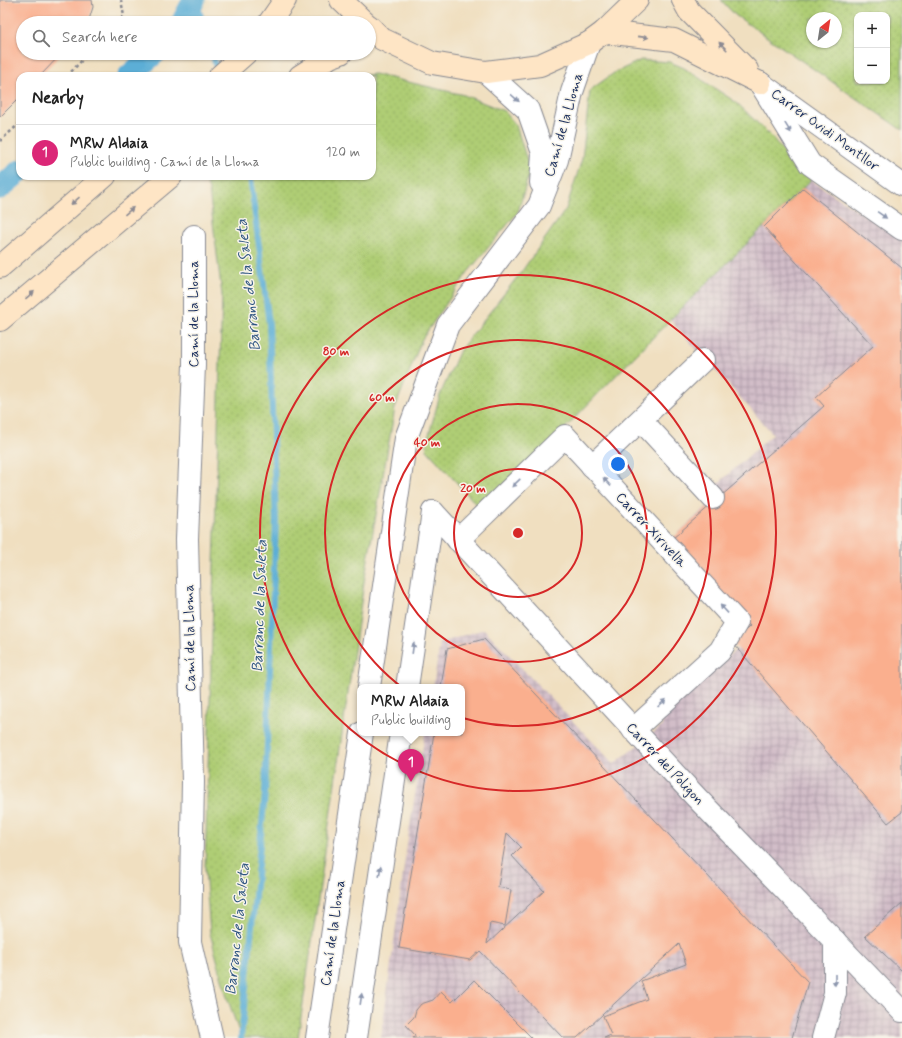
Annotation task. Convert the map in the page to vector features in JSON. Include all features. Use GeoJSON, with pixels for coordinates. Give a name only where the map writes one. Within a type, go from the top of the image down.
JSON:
{"type":"FeatureCollection","features":[{"type":"Feature","properties":{"kind":"main road"},"geometry":{"type":"LineString","coordinates":[[274,16],[286,0]]}},
{"type":"Feature","properties":{"kind":"main road"},"geometry":{"type":"LineString","coordinates":[[341,0],[358,16]]}},
{"type":"Feature","properties":{"kind":"main road"},"geometry":{"type":"LineString","coordinates":[[376,37],[432,63],[486,72],[540,65],[597,38],[637,0]]}},
{"type":"Feature","properties":{"kind":"main road"},"geometry":{"type":"LineString","coordinates":[[682,0],[689,12],[760,83]]}},
{"type":"Feature","properties":{"kind":"main road"},"geometry":{"type":"LineString","coordinates":[[597,38],[674,40],[760,83]]}},
{"type":"Feature","properties":{"kind":"main road"},"geometry":{"type":"LineString","coordinates":[[225,72],[238,60]]}},
{"type":"Feature","properties":{"kind":"main road"},"geometry":{"type":"LineString","coordinates":[[306,72],[325,60]]}},
{"type":"Feature","properties":{"kind":"main road"},"geometry":{"type":"LineString","coordinates":[[0,266],[100,180]]}},
{"type":"Feature","properties":{"kind":"main road"},"geometry":{"type":"LineString","coordinates":[[0,320],[166,180]]}},
{"type":"Feature","properties":{"kind":"street","name":"Camí de la Lloma"},"geometry":{"type":"LineString","coordinates":[[369,684],[406,438],[448,326],[539,206],[557,160],[572,92],[597,38]]}},
{"type":"Feature","properties":{"kind":"street","name":"Camí de la Lloma"},"geometry":{"type":"LineString","coordinates":[[486,72],[528,110],[543,153],[539,206]]}},
{"type":"Feature","properties":{"kind":"street","name":"Carrer Ovidi Montllor"},"geometry":{"type":"LineString","coordinates":[[760,83],[902,185]]}},
{"type":"Feature","properties":{"kind":"street","name":"Carrer Ovidi Montllor"},"geometry":{"type":"LineString","coordinates":[[760,83],[810,164],[902,229]]}},
{"type":"Feature","properties":{"kind":"street","name":"Camí de la Lloma"},"geometry":{"type":"LineString","coordinates":[[194,236],[194,365],[187,539],[193,782],[190,942],[212,1038]]}},
{"type":"Feature","properties":{"kind":"street"},"geometry":{"type":"LineString","coordinates":[[592,466],[703,360]]}},
{"type":"Feature","properties":{"kind":"street"},"geometry":{"type":"LineString","coordinates":[[641,420],[713,498]]}},
{"type":"Feature","properties":{"kind":"street","name":"Carrer Xirivella"},"geometry":{"type":"LineString","coordinates":[[458,540],[565,436],[737,622],[720,651],[633,730]]}},
{"type":"Feature","properties":{"kind":"street","name":"Carrer del Poligon"},"geometry":{"type":"LineString","coordinates":[[407,684],[433,512],[633,730],[902,1011]]}},
{"type":"Feature","properties":{"kind":"street","name":"Camí de la Lloma"},"geometry":{"type":"LineString","coordinates":[[317,1038],[362,736]]}},
{"type":"Feature","properties":{"kind":"street"},"geometry":{"type":"LineString","coordinates":[[356,1038],[401,736]]}},
{"type":"Feature","properties":{"kind":"street"},"geometry":{"type":"LineString","coordinates":[[823,1038],[835,993],[835,941]]}},
{"type":"Feature","properties":{"kind":"path"},"geometry":{"type":"LineString","coordinates":[[120,0],[124,16]]}},
{"type":"Feature","properties":{"kind":"path"},"geometry":{"type":"LineString","coordinates":[[71,72],[82,60]]}},
{"type":"Feature","properties":{"kind":"path"},"geometry":{"type":"LineString","coordinates":[[0,141],[16,127]]}},
{"type":"Feature","properties":{"kind":"shaded area"},"geometry":{"type":"Polygon","coordinates":[[[811,180],[902,240],[902,1038],[381,1038],[407,844],[425,736],[465,736],[465,684],[433,684],[440,643],[484,629],[614,764],[662,726],[663,713],[738,648],[750,627],[672,539],[717,497],[712,489],[773,434],[670,320],[811,180]]]}},
{"type":"Feature","properties":{"kind":"green space"},"geometry":{"type":"Polygon","coordinates":[[[721,0],[902,0],[902,130],[735,15],[721,0]]]}},
{"type":"Feature","properties":{"kind":"green space"},"geometry":{"type":"Polygon","coordinates":[[[641,60],[670,62],[684,68],[737,103],[772,137],[791,161],[811,180],[670,320],[488,507],[477,505],[427,450],[426,445],[440,395],[460,350],[522,271],[566,209],[582,159],[590,90],[614,73],[641,60]]]}},
{"type":"Feature","properties":{"kind":"green space"},"geometry":{"type":"Polygon","coordinates":[[[376,74],[464,95],[504,111],[516,125],[530,170],[518,212],[468,272],[422,339],[395,408],[364,582],[298,1038],[241,1038],[226,994],[210,933],[205,869],[222,295],[209,190],[205,180],[376,180],[376,74]]]}},
{"type":"Feature","properties":{"kind":"building"},"geometry":{"type":"Polygon","coordinates":[[[0,0],[92,0],[93,7],[90,16],[16,16],[16,60],[55,60],[44,72],[16,72],[16,101],[0,117],[0,0]]]}},
{"type":"Feature","properties":{"kind":"building"},"geometry":{"type":"Polygon","coordinates":[[[803,188],[902,268],[902,812],[888,823],[733,643],[750,626],[672,539],[824,406],[816,397],[873,346],[764,227],[803,188]]]}},
{"type":"Feature","properties":{"kind":"building"},"geometry":{"type":"Polygon","coordinates":[[[484,639],[808,982],[792,1038],[604,1038],[611,1035],[603,1016],[647,999],[641,981],[686,964],[679,944],[577,1038],[563,1038],[480,951],[470,960],[399,948],[434,736],[465,736],[465,684],[441,684],[447,649],[484,639]],[[507,833],[498,887],[511,890],[505,926],[490,923],[487,944],[544,891],[512,856],[521,847],[507,833]]]}},
{"type":"Feature","properties":{"kind":"building"},"geometry":{"type":"Polygon","coordinates":[[[902,903],[902,971],[865,936],[902,903]]]}},
{"type":"Feature","properties":{"kind":"building"},"geometry":{"type":"Polygon","coordinates":[[[474,980],[532,1038],[413,1038],[415,1035],[406,1025],[414,1017],[416,1010],[421,1004],[433,1000],[441,991],[452,1002],[474,980]]]}},
{"type":"Feature","properties":{"kind":"waterway"},"geometry":{"type":"LineString","coordinates":[[186,16],[194,0]]}},
{"type":"Feature","properties":{"kind":"waterway","name":"Barranc de la Saleta"},"geometry":{"type":"LineString","coordinates":[[196,0],[201,16]]}},
{"type":"Feature","properties":{"kind":"waterway"},"geometry":{"type":"LineString","coordinates":[[134,72],[147,60]]}},
{"type":"Feature","properties":{"kind":"waterway","name":"Barranc de la Saleta"},"geometry":{"type":"LineString","coordinates":[[214,60],[218,72]]}},
{"type":"Feature","properties":{"kind":"waterway"},"geometry":{"type":"LineString","coordinates":[[0,188],[16,174]]}},
{"type":"Feature","properties":{"kind":"waterway","name":"Barranc de la Saleta"},"geometry":{"type":"LineString","coordinates":[[241,1038],[265,794],[276,521],[269,324],[251,180]]}},
{"type":"Feature","properties":{"kind":"place","name":"MRW Aldaia"},"geometry":{"type":"Point","coordinates":[411,782]}}]}
